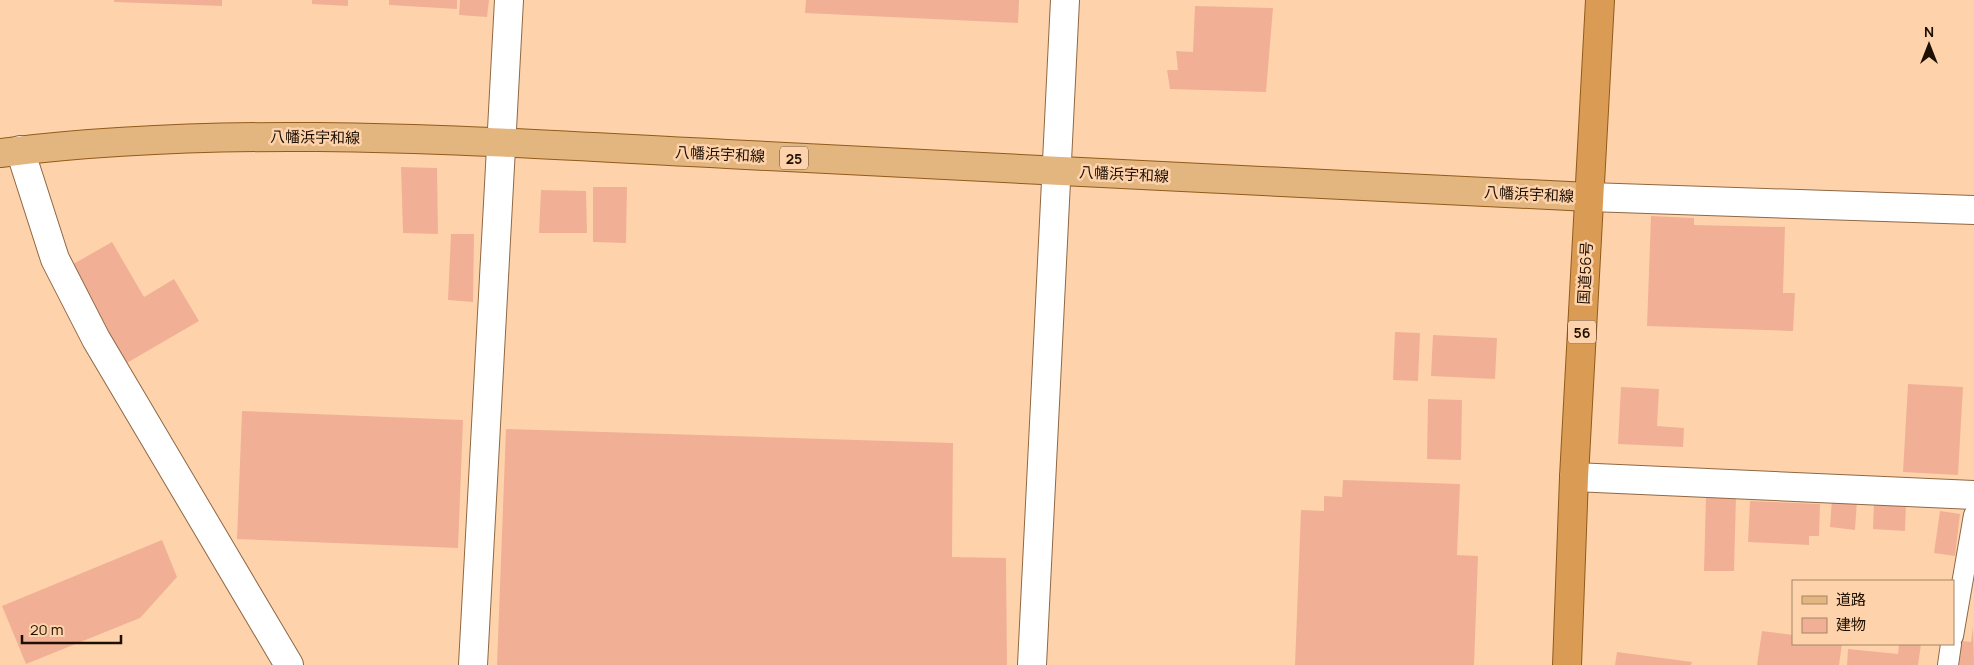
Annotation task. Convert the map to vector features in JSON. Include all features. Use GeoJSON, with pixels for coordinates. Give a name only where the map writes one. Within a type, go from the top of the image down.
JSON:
{"type":"FeatureCollection","features":[{"type":"Feature","properties":{"kind":"highway","name":"国道56号"},"geometry":{"type":"LineString","coordinates":[[1567,665],[1574,477],[1600,0]]}},
{"type":"Feature","properties":{"kind":"main road","name":"八幡浜宇和線"},"geometry":{"type":"LineString","coordinates":[[10,151],[155,139],[281,135],[501,142],[1589,197]]}},
{"type":"Feature","properties":{"kind":"street"},"geometry":{"type":"LineString","coordinates":[[473,665],[509,0]]}},
{"type":"Feature","properties":{"kind":"street"},"geometry":{"type":"LineString","coordinates":[[1032,665],[1065,0]]}},
{"type":"Feature","properties":{"kind":"street"},"geometry":{"type":"LineString","coordinates":[[10,151],[55,259],[101,348],[288,665]]}},
{"type":"Feature","properties":{"kind":"street"},"geometry":{"type":"LineString","coordinates":[[1589,197],[1974,210]]}},
{"type":"Feature","properties":{"kind":"street"},"geometry":{"type":"LineString","coordinates":[[1574,477],[1974,495]]}},
{"type":"Feature","properties":{"kind":"lane"},"geometry":{"type":"LineString","coordinates":[[1954,630],[1974,515]]}},
{"type":"Feature","properties":{"kind":"lane"},"geometry":{"type":"LineString","coordinates":[[1948,665],[1952,645]]}},
{"type":"Feature","properties":{"kind":"building"},"geometry":{"type":"Polygon","coordinates":[[[114,0],[222,0],[222,6],[114,2],[114,0]]]}},
{"type":"Feature","properties":{"kind":"building"},"geometry":{"type":"Polygon","coordinates":[[[312,0],[348,0],[348,6],[312,4],[312,0]]]}},
{"type":"Feature","properties":{"kind":"building"},"geometry":{"type":"Polygon","coordinates":[[[389,0],[457,0],[457,9],[389,5],[389,0]]]}},
{"type":"Feature","properties":{"kind":"building"},"geometry":{"type":"Polygon","coordinates":[[[460,0],[489,0],[487,17],[459,15],[460,0]]]}},
{"type":"Feature","properties":{"kind":"building"},"geometry":{"type":"Polygon","coordinates":[[[806,0],[1019,0],[1018,23],[805,13],[806,0]]]}},
{"type":"Feature","properties":{"kind":"building"},"geometry":{"type":"Polygon","coordinates":[[[1195,6],[1273,8],[1266,92],[1170,89],[1167,70],[1178,70],[1176,51],[1193,52],[1195,6]]]}},
{"type":"Feature","properties":{"kind":"building"},"geometry":{"type":"Polygon","coordinates":[[[401,167],[437,168],[438,234],[403,233],[401,167]]]}},
{"type":"Feature","properties":{"kind":"building"},"geometry":{"type":"Polygon","coordinates":[[[593,187],[627,187],[626,243],[593,242],[593,187]]]}},
{"type":"Feature","properties":{"kind":"building"},"geometry":{"type":"Polygon","coordinates":[[[541,190],[586,191],[587,233],[539,233],[541,190]]]}},
{"type":"Feature","properties":{"kind":"building"},"geometry":{"type":"Polygon","coordinates":[[[1651,216],[1694,218],[1694,225],[1785,227],[1783,293],[1795,293],[1793,331],[1647,326],[1651,216]]]}},
{"type":"Feature","properties":{"kind":"building"},"geometry":{"type":"Polygon","coordinates":[[[451,234],[474,234],[473,302],[448,300],[451,234]]]}},
{"type":"Feature","properties":{"kind":"building"},"geometry":{"type":"Polygon","coordinates":[[[112,242],[144,297],[174,279],[199,321],[125,364],[68,267],[112,242]]]}},
{"type":"Feature","properties":{"kind":"building"},"geometry":{"type":"Polygon","coordinates":[[[1395,332],[1420,333],[1418,381],[1393,380],[1395,332]]]}},
{"type":"Feature","properties":{"kind":"building"},"geometry":{"type":"Polygon","coordinates":[[[1433,335],[1497,338],[1495,379],[1431,376],[1433,335]]]}},
{"type":"Feature","properties":{"kind":"building"},"geometry":{"type":"Polygon","coordinates":[[[1908,384],[1963,387],[1958,475],[1903,472],[1908,384]]]}},
{"type":"Feature","properties":{"kind":"building"},"geometry":{"type":"Polygon","coordinates":[[[1621,387],[1659,389],[1657,426],[1684,428],[1683,447],[1618,444],[1621,387]]]}},
{"type":"Feature","properties":{"kind":"building"},"geometry":{"type":"Polygon","coordinates":[[[1428,399],[1462,400],[1461,460],[1427,459],[1428,399]]]}},
{"type":"Feature","properties":{"kind":"building"},"geometry":{"type":"Polygon","coordinates":[[[242,411],[463,420],[458,548],[237,539],[242,411]]]}},
{"type":"Feature","properties":{"kind":"building"},"geometry":{"type":"Polygon","coordinates":[[[506,429],[953,443],[952,557],[1006,558],[1007,665],[497,665],[506,429]]]}},
{"type":"Feature","properties":{"kind":"building"},"geometry":{"type":"Polygon","coordinates":[[[1343,480],[1460,484],[1457,555],[1478,556],[1474,665],[1295,665],[1301,510],[1324,511],[1324,496],[1342,497],[1343,480]]]}},
{"type":"Feature","properties":{"kind":"building"},"geometry":{"type":"Polygon","coordinates":[[[1706,495],[1736,496],[1734,571],[1704,571],[1706,495]]]}},
{"type":"Feature","properties":{"kind":"building"},"geometry":{"type":"Polygon","coordinates":[[[1832,499],[1857,501],[1855,530],[1830,527],[1832,499]]]}},
{"type":"Feature","properties":{"kind":"building"},"geometry":{"type":"Polygon","coordinates":[[[1750,501],[1820,504],[1819,536],[1809,536],[1809,545],[1748,542],[1750,501]]]}},
{"type":"Feature","properties":{"kind":"building"},"geometry":{"type":"Polygon","coordinates":[[[1874,501],[1906,503],[1905,531],[1873,529],[1874,501]]]}},
{"type":"Feature","properties":{"kind":"building"},"geometry":{"type":"Polygon","coordinates":[[[1940,511],[1960,514],[1955,556],[1934,553],[1940,511]]]}},
{"type":"Feature","properties":{"kind":"building"},"geometry":{"type":"Polygon","coordinates":[[[162,540],[177,577],[140,618],[26,664],[2,606],[162,540]]]}},
{"type":"Feature","properties":{"kind":"building"},"geometry":{"type":"Polygon","coordinates":[[[1973,626],[1974,665],[1959,665],[1962,641],[1971,642],[1973,626]]]}},
{"type":"Feature","properties":{"kind":"building"},"geometry":{"type":"Polygon","coordinates":[[[1762,631],[1792,635],[1792,645],[1842,645],[1839,665],[1757,665],[1762,631]]]}},
{"type":"Feature","properties":{"kind":"building"},"geometry":{"type":"Polygon","coordinates":[[[1899,645],[1921,645],[1918,665],[1847,665],[1848,649],[1898,654],[1899,645]]]}},
{"type":"Feature","properties":{"kind":"building"},"geometry":{"type":"Polygon","coordinates":[[[1617,652],[1692,662],[1691,665],[1615,665],[1617,652]]]}}]}
